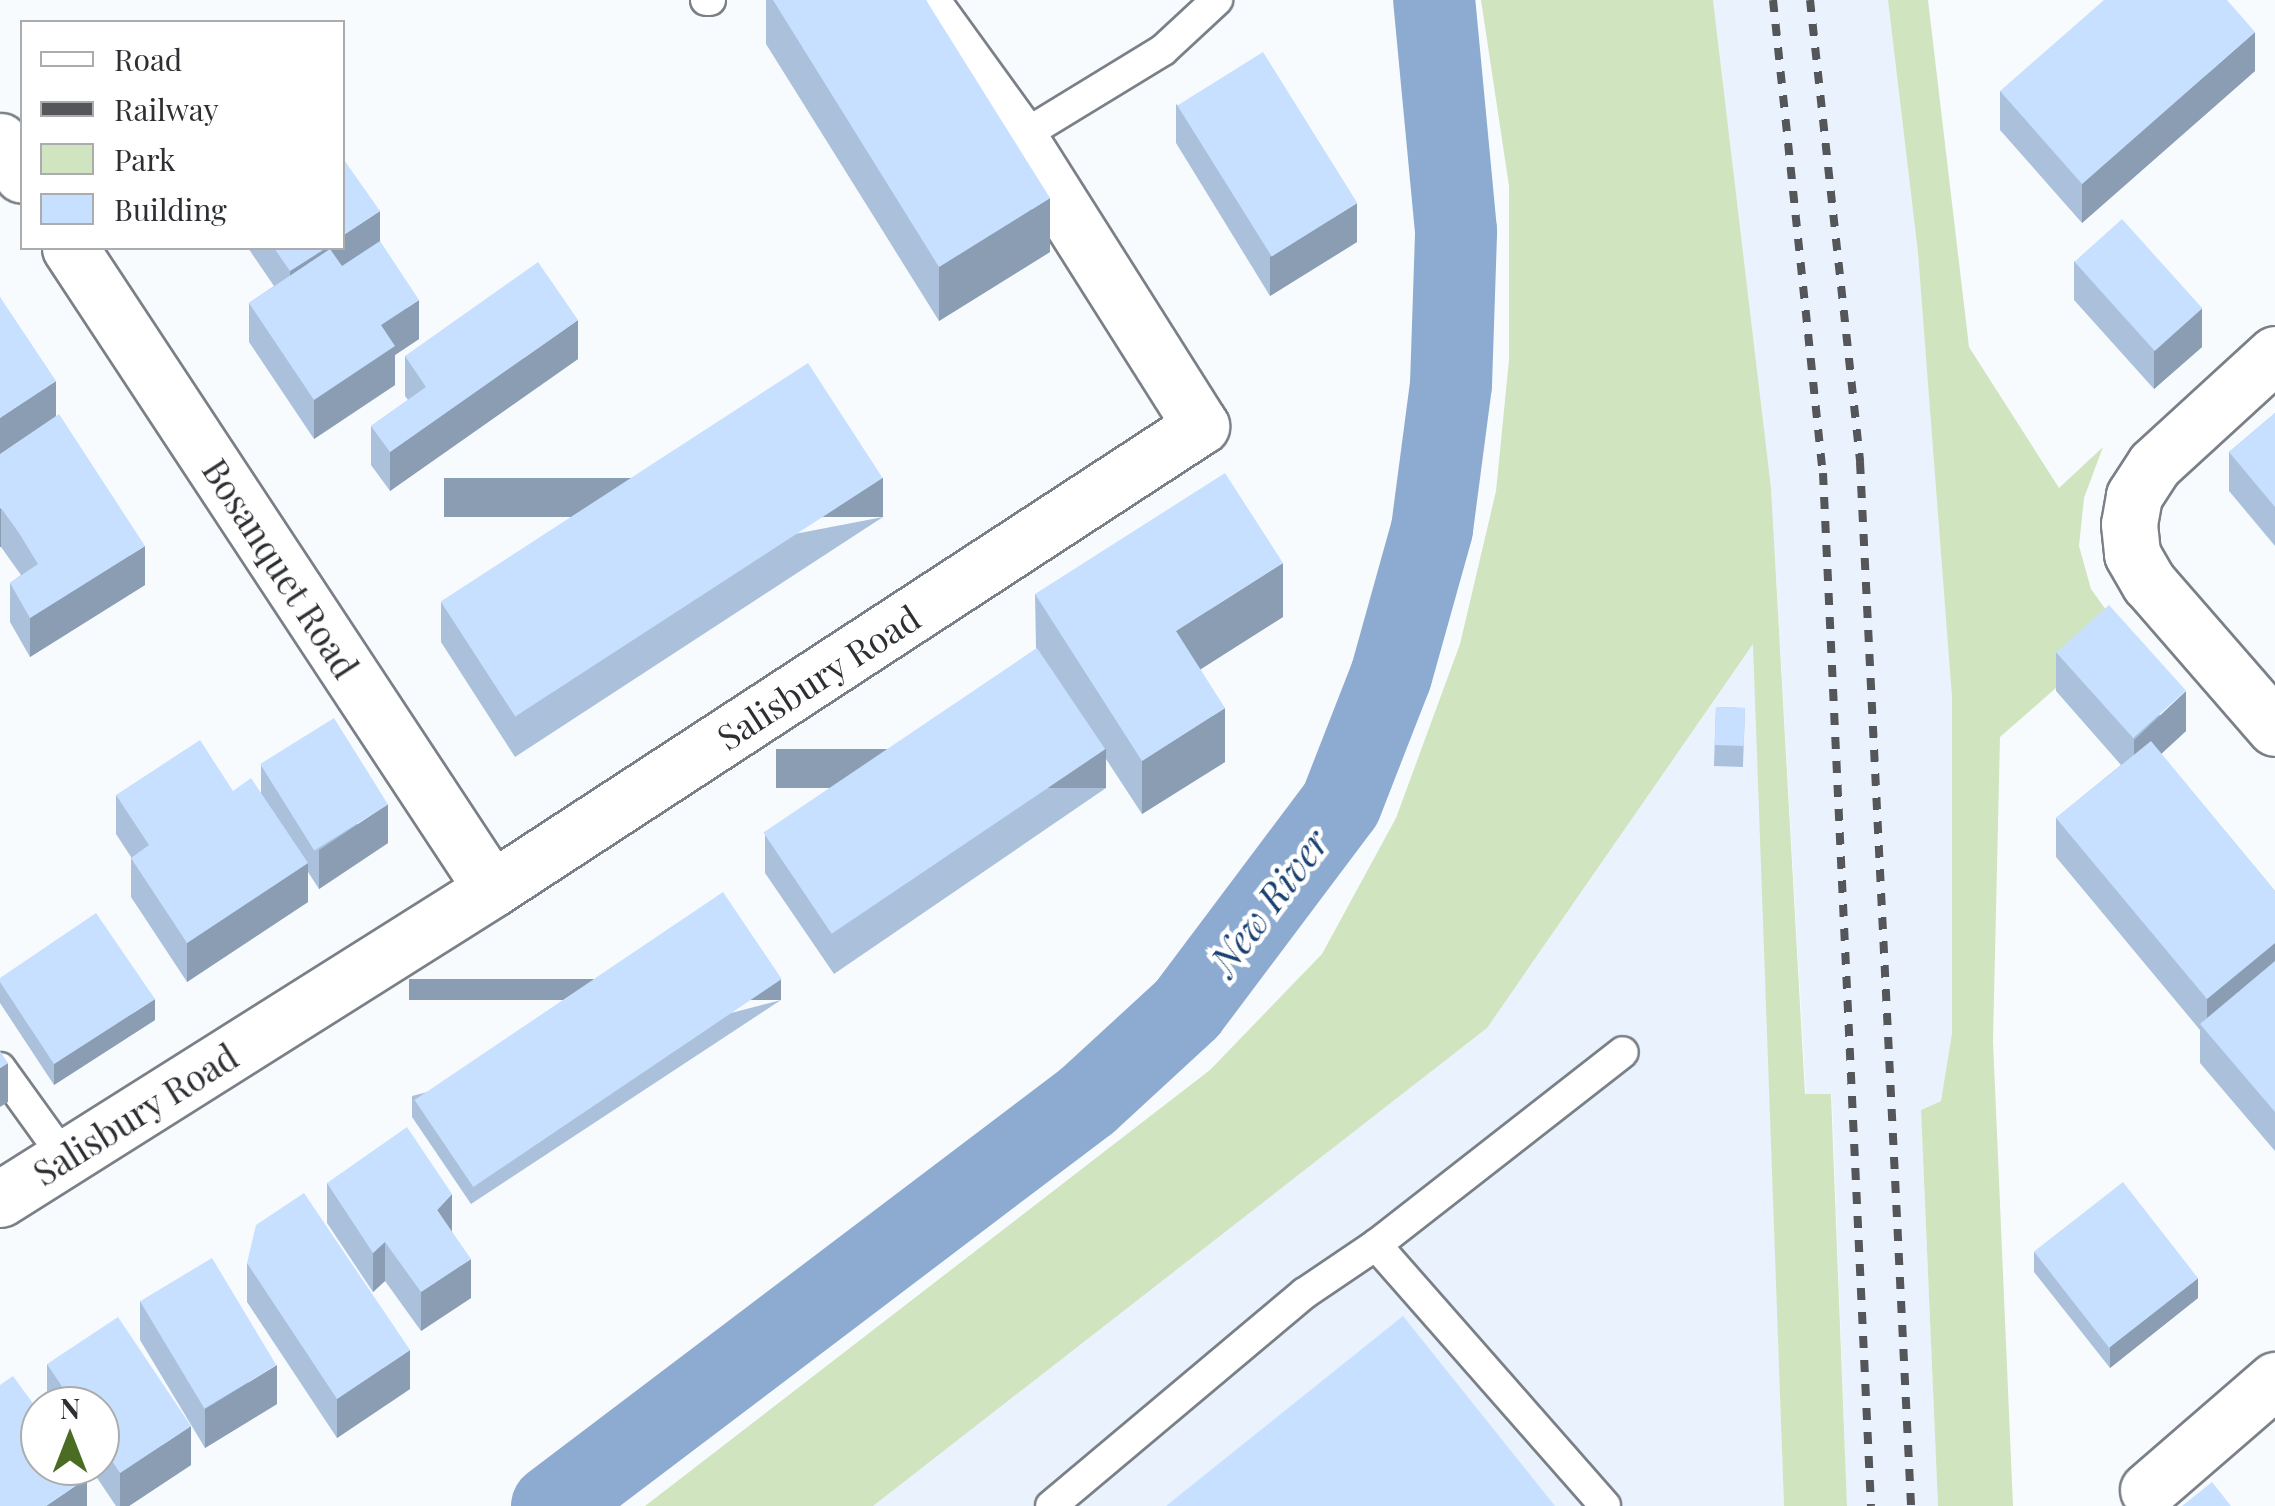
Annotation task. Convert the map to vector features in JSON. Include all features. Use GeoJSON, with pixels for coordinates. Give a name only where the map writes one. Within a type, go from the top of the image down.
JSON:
{"type":"FeatureCollection","features":[{"type":"Feature","properties":{"kind":"street","name":"Salisbury Road"},"geometry":{"type":"LineString","coordinates":[[0,1200],[492,889],[1202,426],[1019,138],[919,0]]}},
{"type":"Feature","properties":{"kind":"street"},"geometry":{"type":"LineString","coordinates":[[0,141],[20,172]]}},
{"type":"Feature","properties":{"kind":"street","name":"Bosanquet Road"},"geometry":{"type":"LineString","coordinates":[[71,250],[492,889]]}},
{"type":"Feature","properties":{"kind":"street"},"geometry":{"type":"LineString","coordinates":[[2275,354],[2154,465],[2134,496],[2130,524],[2132,554],[2149,583],[2275,728]]}},
{"type":"Feature","properties":{"kind":"street"},"geometry":{"type":"LineString","coordinates":[[2139,1498],[2271,1393]]}},
{"type":"Feature","properties":{"kind":"lane"},"geometry":{"type":"LineString","coordinates":[[1019,138],[1163,50],[1217,0]]}},
{"type":"Feature","properties":{"kind":"lane"},"geometry":{"type":"LineString","coordinates":[[1051,1506],[1304,1293],[1376,1245],[1623,1052]]}},
{"type":"Feature","properties":{"kind":"lane"},"geometry":{"type":"LineString","coordinates":[[0,1068],[65,1158]]}},
{"type":"Feature","properties":{"kind":"lane"},"geometry":{"type":"LineString","coordinates":[[1376,1245],[1605,1506]]}},
{"type":"Feature","properties":{"kind":"shaded area"},"geometry":{"type":"Polygon","coordinates":[[[1713,0],[1888,0],[1918,253],[1952,698],[1952,1033],[1941,1101],[1921,1110],[1938,1506],[1847,1506],[1832,1095],[1806,1094],[1771,488],[1713,0]]]}},
{"type":"Feature","properties":{"kind":"shaded area"},"geometry":{"type":"Polygon","coordinates":[[[1754,643],[1784,1506],[873,1506],[1487,1028],[1754,643]]]}},
{"type":"Feature","properties":{"kind":"green space"},"geometry":{"type":"Polygon","coordinates":[[[1481,0],[1713,0],[1771,488],[1805,1094],[1831,1094],[1847,1506],[1784,1506],[1753,644],[1487,1028],[873,1506],[645,1506],[1210,1070],[1322,954],[1396,818],[1460,644],[1496,491],[1509,360],[1509,186],[1481,0]]]}},
{"type":"Feature","properties":{"kind":"green space"},"geometry":{"type":"Polygon","coordinates":[[[1888,0],[1928,0],[1969,347],[2059,488],[2103,447],[2084,498],[2079,546],[2091,589],[2121,631],[2000,737],[1993,1041],[2013,1506],[1938,1506],[1921,1110],[1941,1101],[1952,1033],[1952,698],[1918,253],[1888,0]]]}},
{"type":"Feature","properties":{"kind":"building"},"geometry":{"type":"Polygon","coordinates":[[[773,0],[926,0],[1050,198],[939,267],[773,0]]]}},
{"type":"Feature","properties":{"kind":"building"},"geometry":{"type":"Polygon","coordinates":[[[2104,0],[2227,0],[2255,32],[2082,184],[2000,91],[2104,0]]]}},
{"type":"Feature","properties":{"kind":"building"},"geometry":{"type":"Polygon","coordinates":[[[1263,52],[1357,203],[1272,256],[1177,106],[1263,52]]]}},
{"type":"Feature","properties":{"kind":"building"},"geometry":{"type":"Polygon","coordinates":[[[345,161],[380,211],[345,234],[345,161]]]}},
{"type":"Feature","properties":{"kind":"building"},"geometry":{"type":"Polygon","coordinates":[[[2122,219],[2202,308],[2155,351],[2074,262],[2122,219]]]}},
{"type":"Feature","properties":{"kind":"building"},"geometry":{"type":"Polygon","coordinates":[[[380,241],[419,300],[381,325],[395,346],[314,400],[249,303],[328,250],[342,266],[380,241]]]}},
{"type":"Feature","properties":{"kind":"building"},"geometry":{"type":"Polygon","coordinates":[[[275,250],[323,250],[290,271],[275,250]]]}},
{"type":"Feature","properties":{"kind":"building"},"geometry":{"type":"Polygon","coordinates":[[[538,262],[578,320],[390,452],[371,426],[426,387],[405,356],[538,262]]]}},
{"type":"Feature","properties":{"kind":"building"},"geometry":{"type":"Polygon","coordinates":[[[0,297],[56,381],[0,418],[0,297]]]}},
{"type":"Feature","properties":{"kind":"building"},"geometry":{"type":"Polygon","coordinates":[[[808,363],[883,478],[515,716],[441,602],[808,363]]]}},
{"type":"Feature","properties":{"kind":"building"},"geometry":{"type":"Polygon","coordinates":[[[2275,413],[2275,507],[2229,452],[2275,413]]]}},
{"type":"Feature","properties":{"kind":"building"},"geometry":{"type":"Polygon","coordinates":[[[59,414],[145,546],[30,618],[10,583],[38,564],[0,509],[0,454],[59,414]]]}},
{"type":"Feature","properties":{"kind":"building"},"geometry":{"type":"Polygon","coordinates":[[[1225,473],[1283,563],[1176,631],[1225,708],[1142,761],[1035,594],[1225,473]]]}},
{"type":"Feature","properties":{"kind":"building"},"geometry":{"type":"Polygon","coordinates":[[[2109,605],[2186,690],[2133,738],[2056,653],[2109,605]]]}},
{"type":"Feature","properties":{"kind":"building"},"geometry":{"type":"Polygon","coordinates":[[[1037,648],[1105,749],[832,934],[763,833],[1037,648]]]}},
{"type":"Feature","properties":{"kind":"building"},"geometry":{"type":"Polygon","coordinates":[[[1716,707],[1745,708],[1744,746],[1715,745],[1716,707]]]}},
{"type":"Feature","properties":{"kind":"building"},"geometry":{"type":"Polygon","coordinates":[[[334,718],[388,805],[314,851],[260,764],[334,718]]]}},
{"type":"Feature","properties":{"kind":"building"},"geometry":{"type":"Polygon","coordinates":[[[200,740],[233,791],[251,778],[308,863],[187,943],[131,858],[149,845],[116,795],[200,740]]]}},
{"type":"Feature","properties":{"kind":"building"},"geometry":{"type":"Polygon","coordinates":[[[2151,741],[2275,891],[2275,943],[2207,999],[2056,818],[2151,741]]]}},
{"type":"Feature","properties":{"kind":"building"},"geometry":{"type":"Polygon","coordinates":[[[723,892],[782,979],[473,1187],[415,1100],[723,892]]]}},
{"type":"Feature","properties":{"kind":"building"},"geometry":{"type":"Polygon","coordinates":[[[96,913],[155,999],[54,1064],[0,978],[96,913]]]}},
{"type":"Feature","properties":{"kind":"building"},"geometry":{"type":"Polygon","coordinates":[[[2275,961],[2275,1112],[2200,1024],[2275,961]]]}},
{"type":"Feature","properties":{"kind":"building"},"geometry":{"type":"Polygon","coordinates":[[[0,1051],[8,1063],[0,1068],[0,1051]]]}},
{"type":"Feature","properties":{"kind":"building"},"geometry":{"type":"Polygon","coordinates":[[[407,1127],[452,1194],[437,1210],[471,1259],[421,1292],[385,1242],[373,1253],[327,1183],[407,1127]]]}},
{"type":"Feature","properties":{"kind":"building"},"geometry":{"type":"Polygon","coordinates":[[[2123,1182],[2198,1278],[2109,1348],[2034,1252],[2123,1182]]]}},
{"type":"Feature","properties":{"kind":"building"},"geometry":{"type":"Polygon","coordinates":[[[304,1193],[410,1350],[337,1399],[247,1263],[256,1225],[304,1193]]]}},
{"type":"Feature","properties":{"kind":"building"},"geometry":{"type":"Polygon","coordinates":[[[212,1258],[276,1365],[204,1408],[140,1301],[212,1258]]]}},
{"type":"Feature","properties":{"kind":"building"},"geometry":{"type":"Polygon","coordinates":[[[1403,1316],[1555,1506],[1166,1506],[1403,1316]]]}},
{"type":"Feature","properties":{"kind":"building"},"geometry":{"type":"Polygon","coordinates":[[[118,1317],[191,1426],[120,1473],[120,1386],[62,1386],[47,1364],[118,1317]]]}},
{"type":"Feature","properties":{"kind":"building"},"geometry":{"type":"Polygon","coordinates":[[[13,1376],[20,1386],[20,1486],[75,1486],[46,1506],[0,1506],[0,1385],[13,1376]]]}},
{"type":"Feature","properties":{"kind":"building"},"geometry":{"type":"Polygon","coordinates":[[[2212,1482],[2231,1506],[2182,1506],[2212,1482]]]}},
{"type":"Feature","properties":{"kind":"waterway","name":"New River"},"geometry":{"type":"LineString","coordinates":[[552,1506],[1087,1101],[1187,1009],[1341,804],[1391,676],[1432,529],[1451,385],[1456,231],[1434,0]]}},
{"type":"Feature","properties":{"kind":"railway"},"geometry":{"type":"LineString","coordinates":[[1773,0],[1823,473],[1871,1506]]}},
{"type":"Feature","properties":{"kind":"railway"},"geometry":{"type":"LineString","coordinates":[[1810,0],[1860,462],[1911,1506]]}}]}
